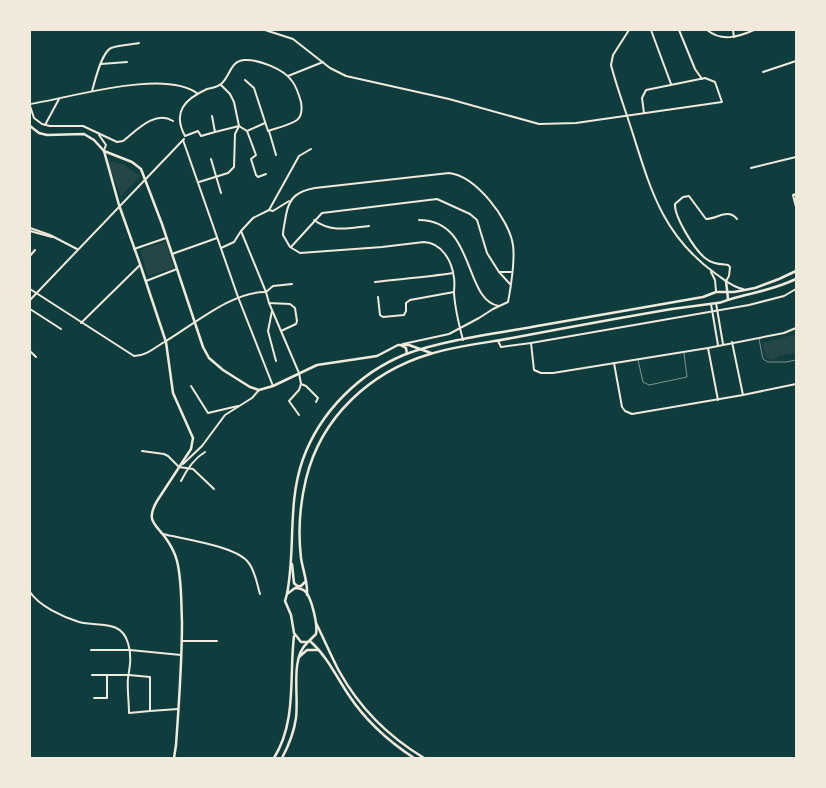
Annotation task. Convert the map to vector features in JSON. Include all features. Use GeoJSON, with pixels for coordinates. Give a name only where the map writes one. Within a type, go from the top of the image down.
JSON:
{"type":"FeatureCollection","features":[{"type":"Feature","properties":{"kind":"main road"},"geometry":{"type":"LineString","coordinates":[[30,126],[39,133],[47,135],[84,134],[94,140],[104,151],[136,164],[141,169],[203,347],[209,358],[223,370],[250,387],[259,390],[273,386],[323,364],[377,356],[400,345],[409,345],[431,354]]}},
{"type":"Feature","properties":{"kind":"main road"},"geometry":{"type":"LineString","coordinates":[[104,151],[119,206],[166,342],[173,393],[193,438],[191,449],[154,506],[152,522],[173,550],[180,577],[182,641],[179,709],[174,758]]}},
{"type":"Feature","properties":{"kind":"main road"},"geometry":{"type":"LineString","coordinates":[[306,580],[301,586],[297,586],[294,583],[292,563],[292,514],[296,485],[304,458],[316,432],[332,409],[351,388],[374,371],[407,354],[463,340],[716,292],[746,290],[796,271]]}},
{"type":"Feature","properties":{"kind":"main road"},"geometry":{"type":"LineString","coordinates":[[424,758],[398,740],[369,713],[352,692],[316,623],[307,595],[301,557],[301,505],[306,479],[320,439],[338,412],[361,390],[399,366],[431,354],[498,340],[716,304],[765,291],[796,279]]}},
{"type":"Feature","properties":{"kind":"main road"},"geometry":{"type":"LineString","coordinates":[[726,281],[728,300]]}},
{"type":"Feature","properties":{"kind":"main road"},"geometry":{"type":"LineString","coordinates":[[708,295],[707,300],[710,304]]}},
{"type":"Feature","properties":{"kind":"main road"},"geometry":{"type":"LineString","coordinates":[[400,345],[406,348],[407,354]]}},
{"type":"Feature","properties":{"kind":"main road"},"geometry":{"type":"LineString","coordinates":[[274,758],[281,746],[288,722],[295,635],[291,615],[285,601],[292,563]]}},
{"type":"Feature","properties":{"kind":"main road"},"geometry":{"type":"LineString","coordinates":[[286,594],[292,589],[298,588],[307,595]]}},
{"type":"Feature","properties":{"kind":"main road"},"geometry":{"type":"LineString","coordinates":[[282,758],[290,741],[296,718],[300,651],[316,634],[316,623]]}},
{"type":"Feature","properties":{"kind":"main road"},"geometry":{"type":"LineString","coordinates":[[295,635],[302,642],[309,642],[320,651],[365,717],[385,737],[414,758]]}},
{"type":"Feature","properties":{"kind":"main road"},"geometry":{"type":"LineString","coordinates":[[298,660],[306,650],[320,651]]}},
{"type":"Feature","properties":{"kind":"main road"},"geometry":{"type":"LineString","coordinates":[[335,673],[339,670]]}},
{"type":"Feature","properties":{"kind":"street"},"geometry":{"type":"LineString","coordinates":[[265,30],[294,39],[330,68],[349,77],[454,100],[540,124],[576,123],[722,102],[715,82],[710,79],[702,79],[646,90],[642,98],[644,113]]}},
{"type":"Feature","properties":{"kind":"street"},"geometry":{"type":"LineString","coordinates":[[629,30],[615,51],[611,62],[652,191],[665,220],[680,242],[710,270],[736,287],[746,290]]}},
{"type":"Feature","properties":{"kind":"street"},"geometry":{"type":"LineString","coordinates":[[651,30],[671,85]]}},
{"type":"Feature","properties":{"kind":"street"},"geometry":{"type":"LineString","coordinates":[[679,30],[695,68],[702,79]]}},
{"type":"Feature","properties":{"kind":"street"},"geometry":{"type":"LineString","coordinates":[[707,30],[722,38],[734,38],[754,30]]}},
{"type":"Feature","properties":{"kind":"street"},"geometry":{"type":"LineString","coordinates":[[733,30],[734,38]]}},
{"type":"Feature","properties":{"kind":"street"},"geometry":{"type":"LineString","coordinates":[[92,91],[104,56],[109,50],[139,43]]}},
{"type":"Feature","properties":{"kind":"street"},"geometry":{"type":"LineString","coordinates":[[186,136],[179,121],[180,112],[185,104],[198,94],[221,85],[237,62],[243,60],[261,61],[288,76],[300,97],[302,108],[301,115],[297,120],[268,131]]}},
{"type":"Feature","properties":{"kind":"street"},"geometry":{"type":"LineString","coordinates":[[763,72],[796,61]]}},
{"type":"Feature","properties":{"kind":"street"},"geometry":{"type":"LineString","coordinates":[[101,64],[127,62]]}},
{"type":"Feature","properties":{"kind":"street"},"geometry":{"type":"LineString","coordinates":[[288,76],[323,62]]}},
{"type":"Feature","properties":{"kind":"street"},"geometry":{"type":"LineString","coordinates":[[245,80],[254,88],[276,155]]}},
{"type":"Feature","properties":{"kind":"street"},"geometry":{"type":"LineString","coordinates":[[173,121],[166,117],[157,117],[120,142],[78,125],[45,125],[36,120],[30,105],[92,91],[144,84],[172,84],[188,88],[198,94]]}},
{"type":"Feature","properties":{"kind":"street"},"geometry":{"type":"LineString","coordinates":[[198,182],[233,170],[235,134],[239,126],[234,102],[230,94],[221,85]]}},
{"type":"Feature","properties":{"kind":"street"},"geometry":{"type":"LineString","coordinates":[[45,125],[59,99]]}},
{"type":"Feature","properties":{"kind":"street"},"geometry":{"type":"LineString","coordinates":[[212,116],[215,132]]}},
{"type":"Feature","properties":{"kind":"street"},"geometry":{"type":"LineString","coordinates":[[247,132],[265,123]]}},
{"type":"Feature","properties":{"kind":"street"},"geometry":{"type":"LineString","coordinates":[[239,126],[247,132],[256,155],[251,159],[256,175],[258,177],[266,174]]}},
{"type":"Feature","properties":{"kind":"street"},"geometry":{"type":"LineString","coordinates":[[30,300],[186,136],[198,131],[202,136],[239,126]]}},
{"type":"Feature","properties":{"kind":"street"},"geometry":{"type":"LineString","coordinates":[[98,133],[106,145],[104,151]]}},
{"type":"Feature","properties":{"kind":"street"},"geometry":{"type":"LineString","coordinates":[[183,140],[238,297],[273,386]]}},
{"type":"Feature","properties":{"kind":"street"},"geometry":{"type":"LineString","coordinates":[[269,210],[299,156],[311,149]]}},
{"type":"Feature","properties":{"kind":"street"},"geometry":{"type":"LineString","coordinates":[[750,168],[796,157]]}},
{"type":"Feature","properties":{"kind":"street"},"geometry":{"type":"LineString","coordinates":[[211,159],[221,193]]}},
{"type":"Feature","properties":{"kind":"street"},"geometry":{"type":"LineString","coordinates":[[221,248],[234,242],[253,218],[269,210],[273,211],[291,200],[301,191],[443,174],[456,174],[468,180],[496,209],[513,247],[508,302],[440,337],[400,345]]}},
{"type":"Feature","properties":{"kind":"street"},"geometry":{"type":"LineString","coordinates":[[796,194],[793,195],[796,207]]}},
{"type":"Feature","properties":{"kind":"street"},"geometry":{"type":"LineString","coordinates":[[726,281],[730,274],[730,267],[710,261],[700,253],[689,238],[676,212],[675,204],[684,197],[689,196],[706,219],[728,213],[737,219]]}},
{"type":"Feature","properties":{"kind":"street"},"geometry":{"type":"LineString","coordinates":[[290,247],[322,213],[433,199],[441,200],[470,214],[477,220],[487,253],[510,285]]}},
{"type":"Feature","properties":{"kind":"street"},"geometry":{"type":"LineString","coordinates":[[291,200],[287,209],[283,232],[285,240],[297,252],[304,253],[430,242],[443,252],[449,261],[453,273],[454,292],[463,340]]}},
{"type":"Feature","properties":{"kind":"street"},"geometry":{"type":"LineString","coordinates":[[314,220],[325,227],[333,229],[369,226]]}},
{"type":"Feature","properties":{"kind":"street"},"geometry":{"type":"LineString","coordinates":[[420,220],[438,224],[456,238],[464,251],[474,280],[483,294],[493,304],[500,306]]}},
{"type":"Feature","properties":{"kind":"street"},"geometry":{"type":"LineString","coordinates":[[30,229],[54,237],[77,249]]}},
{"type":"Feature","properties":{"kind":"street"},"geometry":{"type":"LineString","coordinates":[[241,231],[272,311],[299,373],[301,384],[299,390],[288,401],[299,415]]}},
{"type":"Feature","properties":{"kind":"street"},"geometry":{"type":"LineString","coordinates":[[134,249],[166,238]]}},
{"type":"Feature","properties":{"kind":"street"},"geometry":{"type":"LineString","coordinates":[[172,254],[217,238]]}},
{"type":"Feature","properties":{"kind":"street"},"geometry":{"type":"LineString","coordinates":[[30,256],[35,250]]}},
{"type":"Feature","properties":{"kind":"street"},"geometry":{"type":"LineString","coordinates":[[81,323],[140,264]]}},
{"type":"Feature","properties":{"kind":"street"},"geometry":{"type":"LineString","coordinates":[[145,281],[177,269]]}},
{"type":"Feature","properties":{"kind":"street"},"geometry":{"type":"LineString","coordinates":[[710,270],[715,280],[716,292]]}},
{"type":"Feature","properties":{"kind":"street"},"geometry":{"type":"LineString","coordinates":[[500,272],[511,272]]}},
{"type":"Feature","properties":{"kind":"street"},"geometry":{"type":"LineString","coordinates":[[375,282],[410,280],[453,273]]}},
{"type":"Feature","properties":{"kind":"street"},"geometry":{"type":"LineString","coordinates":[[30,289],[134,356],[140,356],[238,297],[266,292],[273,286],[292,284]]}},
{"type":"Feature","properties":{"kind":"street"},"geometry":{"type":"LineString","coordinates":[[498,340],[501,347],[531,343],[767,301],[784,296],[796,289]]}},
{"type":"Feature","properties":{"kind":"street"},"geometry":{"type":"LineString","coordinates":[[378,297],[380,315],[383,317],[404,315],[406,303],[410,300],[454,292]]}},
{"type":"Feature","properties":{"kind":"street"},"geometry":{"type":"LineString","coordinates":[[269,303],[290,304],[295,308],[296,324],[281,331]]}},
{"type":"Feature","properties":{"kind":"street"},"geometry":{"type":"LineString","coordinates":[[710,304],[718,345]]}},
{"type":"Feature","properties":{"kind":"street"},"geometry":{"type":"LineString","coordinates":[[716,304],[723,344]]}},
{"type":"Feature","properties":{"kind":"street"},"geometry":{"type":"LineString","coordinates":[[30,309],[61,329]]}},
{"type":"Feature","properties":{"kind":"street"},"geometry":{"type":"LineString","coordinates":[[272,311],[268,331],[276,362]]}},
{"type":"Feature","properties":{"kind":"street"},"geometry":{"type":"LineString","coordinates":[[531,343],[534,370],[541,373],[553,373],[708,348],[784,333],[796,328]]}},
{"type":"Feature","properties":{"kind":"street"},"geometry":{"type":"LineString","coordinates":[[732,342],[743,395]]}},
{"type":"Feature","properties":{"kind":"street"},"geometry":{"type":"LineString","coordinates":[[708,348],[718,400]]}},
{"type":"Feature","properties":{"kind":"street"},"geometry":{"type":"LineString","coordinates":[[30,351],[36,357]]}},
{"type":"Feature","properties":{"kind":"street"},"geometry":{"type":"LineString","coordinates":[[614,363],[622,407],[629,413],[636,414],[796,384]]}},
{"type":"Feature","properties":{"kind":"street"},"geometry":{"type":"LineString","coordinates":[[301,384],[306,386],[318,398],[316,402]]}},
{"type":"Feature","properties":{"kind":"street"},"geometry":{"type":"LineString","coordinates":[[191,386],[208,413],[238,406]]}},
{"type":"Feature","properties":{"kind":"street"},"geometry":{"type":"LineString","coordinates":[[179,467],[202,446],[225,414],[252,398],[259,390]]}},
{"type":"Feature","properties":{"kind":"street"},"geometry":{"type":"LineString","coordinates":[[142,451],[168,456],[179,467],[189,468],[196,472],[214,489]]}},
{"type":"Feature","properties":{"kind":"street"},"geometry":{"type":"LineString","coordinates":[[180,481],[189,468],[205,452]]}},
{"type":"Feature","properties":{"kind":"street"},"geometry":{"type":"LineString","coordinates":[[162,534],[214,546],[241,556],[252,569],[260,594]]}},
{"type":"Feature","properties":{"kind":"street"},"geometry":{"type":"LineString","coordinates":[[30,592],[42,605],[77,621],[107,624],[119,629],[125,635],[130,650],[131,665],[129,675],[129,713],[179,709]]}},
{"type":"Feature","properties":{"kind":"street"},"geometry":{"type":"LineString","coordinates":[[182,641],[218,641]]}},
{"type":"Feature","properties":{"kind":"street"},"geometry":{"type":"LineString","coordinates":[[91,650],[130,650],[181,655]]}},
{"type":"Feature","properties":{"kind":"street"},"geometry":{"type":"LineString","coordinates":[[92,675],[150,677],[150,712]]}},
{"type":"Feature","properties":{"kind":"street"},"geometry":{"type":"LineString","coordinates":[[94,698],[107,698],[107,675]]}},
{"type":"Feature","properties":{"kind":"lane"},"geometry":{"type":"LineString","coordinates":[[759,338],[765,361],[772,363],[796,360]]}},
{"type":"Feature","properties":{"kind":"lane"},"geometry":{"type":"LineString","coordinates":[[638,359],[643,382],[650,385],[687,377],[683,352]]}},
{"type":"Feature","properties":{"kind":"shaded area"},"geometry":{"type":"Polygon","coordinates":[[[110,161],[124,165],[140,176],[121,196],[107,163],[110,161]]]}},
{"type":"Feature","properties":{"kind":"shaded area"},"geometry":{"type":"Polygon","coordinates":[[[166,241],[174,268],[148,276],[140,250],[166,241]]]}},
{"type":"Feature","properties":{"kind":"shaded area"},"geometry":{"type":"Polygon","coordinates":[[[796,334],[796,353],[777,356],[777,359],[772,360],[766,357],[762,343],[796,334]]]}}]}
